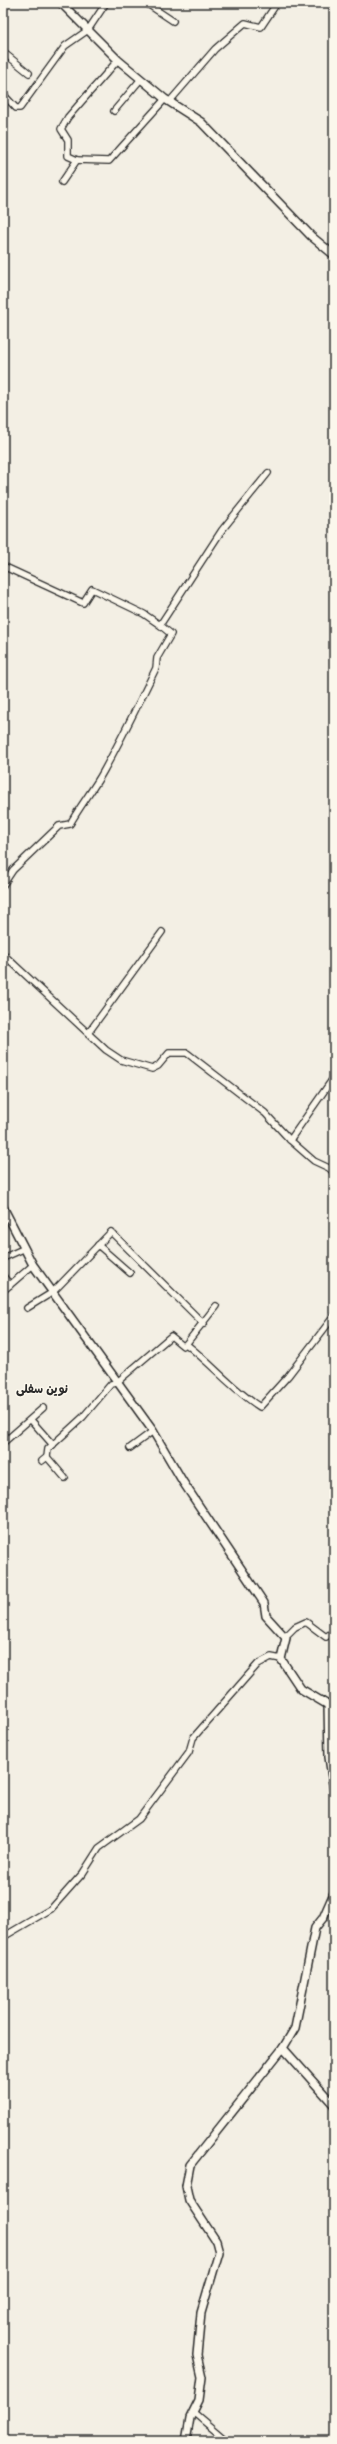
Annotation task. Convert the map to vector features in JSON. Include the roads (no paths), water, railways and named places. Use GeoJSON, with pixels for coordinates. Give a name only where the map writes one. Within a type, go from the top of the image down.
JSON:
{"type":"FeatureCollection","features":[{"type":"Feature","properties":{"kind":"street"},"geometry":{"type":"LineString","coordinates":[[3,8],[7,3]]}},
{"type":"Feature","properties":{"kind":"street"},"geometry":{"type":"LineString","coordinates":[[61,3],[118,60],[141,80],[201,122],[311,236],[334,255]]}},
{"type":"Feature","properties":{"kind":"street"},"geometry":{"type":"LineString","coordinates":[[3,94],[16,108],[20,108],[65,46],[88,30],[106,3]]}},
{"type":"Feature","properties":{"kind":"street"},"geometry":{"type":"LineString","coordinates":[[146,3],[173,21]]}},
{"type":"Feature","properties":{"kind":"street"},"geometry":{"type":"LineString","coordinates":[[118,60],[68,116],[61,129],[68,140],[68,156],[77,160],[110,161],[215,50],[245,23],[261,27],[277,3]]}},
{"type":"Feature","properties":{"kind":"street"},"geometry":{"type":"LineString","coordinates":[[3,52],[29,73]]}},
{"type":"Feature","properties":{"kind":"street"},"geometry":{"type":"LineString","coordinates":[[114,111],[141,80]]}},
{"type":"Feature","properties":{"kind":"street"},"geometry":{"type":"LineString","coordinates":[[62,182],[77,160]]}},
{"type":"Feature","properties":{"kind":"street"},"geometry":{"type":"LineString","coordinates":[[160,625],[222,530],[268,473]]}},
{"type":"Feature","properties":{"kind":"street"},"geometry":{"type":"LineString","coordinates":[[3,566],[82,603],[92,589],[144,614],[171,634],[157,658],[156,668],[121,739],[93,789],[81,804],[70,824],[59,826],[13,870],[3,885]]}},
{"type":"Feature","properties":{"kind":"street"},"geometry":{"type":"LineString","coordinates":[[88,1032],[162,932]]}},
{"type":"Feature","properties":{"kind":"street"},"geometry":{"type":"LineString","coordinates":[[3,954],[69,1017],[88,1032],[111,1054],[140,1067],[152,1069],[158,1066],[170,1053],[187,1053],[265,1113],[290,1140],[314,1161],[329,1168],[334,1173]]}},
{"type":"Feature","properties":{"kind":"street"},"geometry":{"type":"LineString","coordinates":[[290,1140],[334,1077]]}},
{"type":"Feature","properties":{"kind":"street"},"geometry":{"type":"LineString","coordinates":[[3,1207],[23,1249],[33,1265],[116,1383],[153,1431],[183,1482],[264,1603],[266,1616],[286,1638],[281,1659]]}},
{"type":"Feature","properties":{"kind":"street"},"geometry":{"type":"LineString","coordinates":[[27,1308],[53,1292],[111,1232],[204,1324]]}},
{"type":"Feature","properties":{"kind":"street"},"geometry":{"type":"LineString","coordinates":[[98,1245],[130,1273]]}},
{"type":"Feature","properties":{"kind":"street"},"geometry":{"type":"LineString","coordinates":[[3,1258],[23,1249]]}},
{"type":"Feature","properties":{"kind":"street"},"geometry":{"type":"LineString","coordinates":[[3,1291],[33,1265]]}},
{"type":"Feature","properties":{"kind":"street"},"geometry":{"type":"LineString","coordinates":[[3,1276],[10,1285]]}},
{"type":"Feature","properties":{"kind":"street"},"geometry":{"type":"LineString","coordinates":[[42,1461],[47,1457],[48,1449],[84,1417],[110,1384],[116,1383],[171,1336],[183,1346],[186,1344],[204,1324],[216,1306]]}},
{"type":"Feature","properties":{"kind":"street"},"geometry":{"type":"LineString","coordinates":[[186,1344],[249,1400],[260,1407],[288,1376],[334,1316]]}},
{"type":"Feature","properties":{"kind":"street"},"geometry":{"type":"LineString","coordinates":[[3,1443],[43,1408]]}},
{"type":"Feature","properties":{"kind":"street"},"geometry":{"type":"LineString","coordinates":[[31,1420],[53,1445]]}},
{"type":"Feature","properties":{"kind":"street"},"geometry":{"type":"LineString","coordinates":[[130,1448],[153,1431]]}},
{"type":"Feature","properties":{"kind":"street"},"geometry":{"type":"LineString","coordinates":[[47,1457],[65,1478]]}},
{"type":"Feature","properties":{"kind":"street"},"geometry":{"type":"LineString","coordinates":[[285,1637],[295,1627],[306,1622],[326,1637],[334,1631]]}},
{"type":"Feature","properties":{"kind":"street"},"geometry":{"type":"LineString","coordinates":[[3,1937],[51,1909],[83,1873],[99,1848],[139,1819],[189,1752],[193,1738],[258,1664],[271,1657],[281,1659],[302,1688],[328,1705],[329,1757],[334,1790]]}},
{"type":"Feature","properties":{"kind":"street"},"geometry":{"type":"LineString","coordinates":[[186,2441],[193,2412],[199,2400],[202,2376],[197,2355],[201,2313],[219,2252],[216,2242],[189,2200],[186,2186],[190,2165],[283,2048],[295,2028],[315,1928],[323,1918],[334,1893]]}},
{"type":"Feature","properties":{"kind":"street"},"geometry":{"type":"LineString","coordinates":[[283,2048],[334,2105]]}},
{"type":"Feature","properties":{"kind":"street"},"geometry":{"type":"LineString","coordinates":[[193,2412],[227,2441]]}},
{"type":"Feature","properties":{"kind":"district","name":"نوین سفلى"},"geometry":{"type":"Point","coordinates":[42,1389]}}]}
